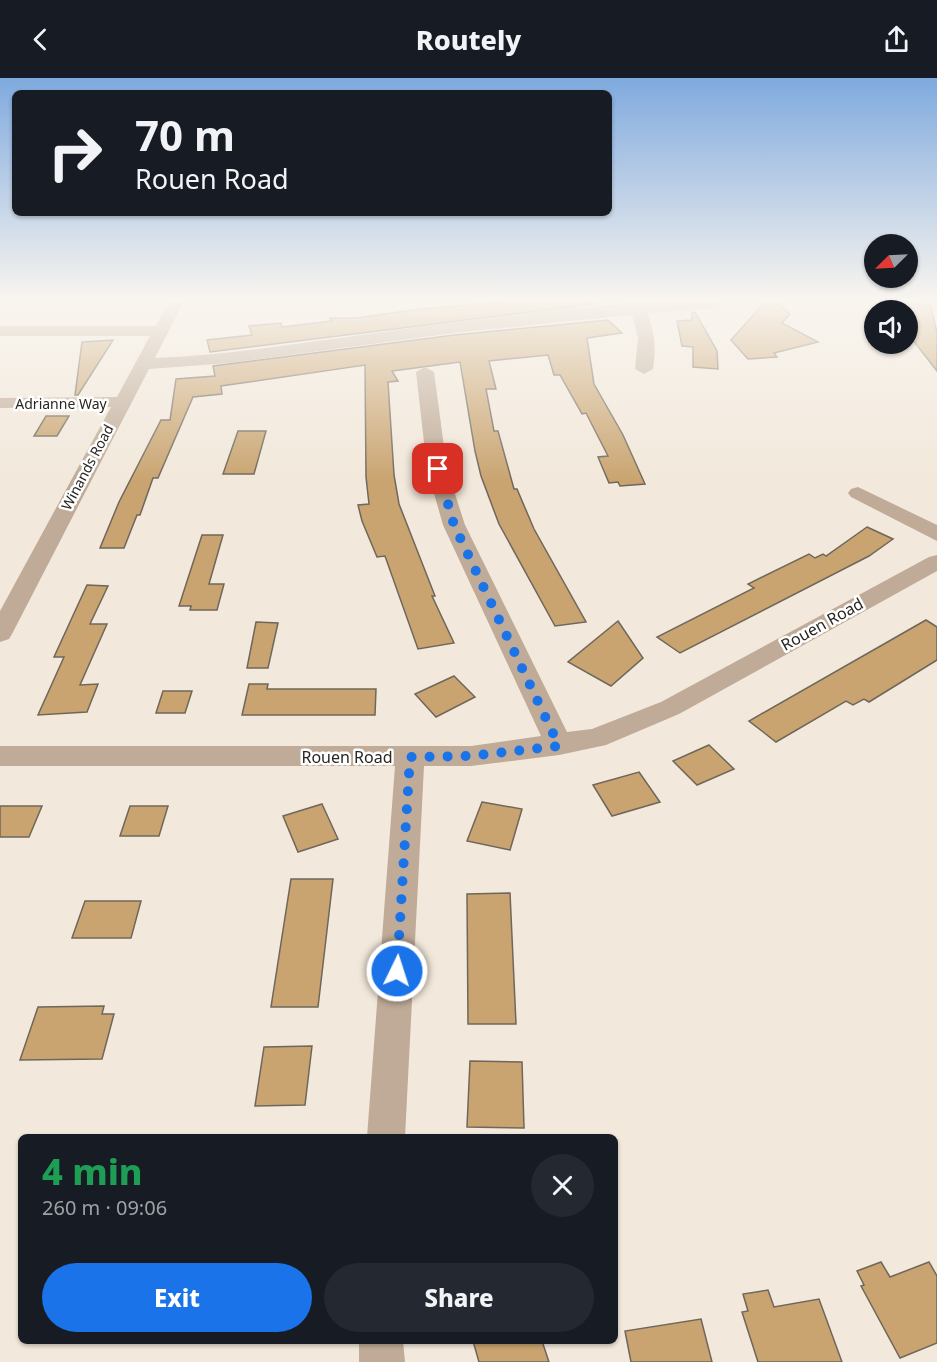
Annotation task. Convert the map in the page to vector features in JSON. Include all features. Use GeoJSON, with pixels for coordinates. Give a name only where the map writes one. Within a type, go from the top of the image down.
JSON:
{"type":"FeatureCollection","features":[{"type":"Feature","properties":{"kind":"street","name":"Winands Road"},"geometry":{"type":"LineString","coordinates":[[0,634],[145,361]]}},
{"type":"Feature","properties":{"kind":"street"},"geometry":{"type":"LineString","coordinates":[[143,364],[190,361]]}},
{"type":"Feature","properties":{"kind":"street"},"geometry":{"type":"LineString","coordinates":[[644,369],[645,361]]}},
{"type":"Feature","properties":{"kind":"street"},"geometry":{"type":"LineString","coordinates":[[425,372],[438,469],[454,525],[559,746]]}},
{"type":"Feature","properties":{"kind":"street","name":"Adrianne Way"},"geometry":{"type":"LineString","coordinates":[[0,403],[122,402]]}},
{"type":"Feature","properties":{"kind":"street"},"geometry":{"type":"LineString","coordinates":[[858,493],[937,534]]}},
{"type":"Feature","properties":{"kind":"street","name":"Rouen Road"},"geometry":{"type":"LineString","coordinates":[[0,756],[471,756],[559,746],[596,738],[670,708],[937,561]]}},
{"type":"Feature","properties":{"kind":"street"},"geometry":{"type":"LineString","coordinates":[[0,583],[26,583]]}},
{"type":"Feature","properties":{"kind":"street"},"geometry":{"type":"LineString","coordinates":[[386,1134],[410,757]]}},
{"type":"Feature","properties":{"kind":"street"},"geometry":{"type":"LineString","coordinates":[[381,1344],[382,1362]]}},
{"type":"Feature","properties":{"kind":"building"},"geometry":{"type":"Polygon","coordinates":[[[80,361],[100,361],[78,395],[75,395],[80,361]]]}},
{"type":"Feature","properties":{"kind":"building"},"geometry":{"type":"Polygon","coordinates":[[[252,361],[490,361],[496,389],[486,389],[494,431],[498,431],[514,489],[517,489],[534,529],[586,622],[555,626],[499,524],[481,476],[460,362],[392,371],[398,381],[388,382],[394,475],[399,504],[435,596],[432,596],[454,643],[418,649],[385,556],[377,557],[362,521],[358,505],[369,504],[366,477],[365,365],[221,386],[222,394],[193,397],[158,478],[153,478],[140,515],[137,515],[124,548],[100,548],[119,502],[161,420],[170,420],[176,379],[215,376],[213,366],[252,361]]]}},
{"type":"Feature","properties":{"kind":"building"},"geometry":{"type":"Polygon","coordinates":[[[550,361],[590,361],[594,384],[623,435],[645,484],[620,486],[618,482],[609,483],[598,457],[608,456],[586,413],[582,414],[560,375],[554,375],[550,361]]]}},
{"type":"Feature","properties":{"kind":"building"},"geometry":{"type":"Polygon","coordinates":[[[693,361],[718,361],[718,369],[693,367],[693,361]]]}},
{"type":"Feature","properties":{"kind":"building"},"geometry":{"type":"Polygon","coordinates":[[[929,361],[937,361],[937,371],[929,361]]]}},
{"type":"Feature","properties":{"kind":"building"},"geometry":{"type":"Polygon","coordinates":[[[46,416],[69,416],[57,436],[34,436],[46,416]]]}},
{"type":"Feature","properties":{"kind":"building"},"geometry":{"type":"Polygon","coordinates":[[[238,431],[266,431],[254,474],[223,474],[238,431]]]}},
{"type":"Feature","properties":{"kind":"building"},"geometry":{"type":"Polygon","coordinates":[[[867,527],[893,539],[869,556],[680,653],[657,637],[754,588],[748,584],[809,554],[815,558],[823,554],[826,556],[867,527]]]}},
{"type":"Feature","properties":{"kind":"building"},"geometry":{"type":"Polygon","coordinates":[[[202,535],[223,535],[209,584],[224,584],[217,610],[190,610],[191,606],[179,606],[202,535]]]}},
{"type":"Feature","properties":{"kind":"building"},"geometry":{"type":"Polygon","coordinates":[[[87,585],[108,586],[90,624],[107,624],[80,685],[98,684],[87,712],[38,715],[64,657],[54,657],[87,585]]]}},
{"type":"Feature","properties":{"kind":"building"},"geometry":{"type":"Polygon","coordinates":[[[926,620],[937,627],[937,660],[869,702],[864,699],[853,705],[846,701],[776,742],[749,721],[926,620]]]}},
{"type":"Feature","properties":{"kind":"building"},"geometry":{"type":"Polygon","coordinates":[[[618,621],[643,658],[611,686],[568,662],[618,621]]]}},
{"type":"Feature","properties":{"kind":"building"},"geometry":{"type":"Polygon","coordinates":[[[256,622],[278,623],[268,668],[247,668],[256,622]]]}},
{"type":"Feature","properties":{"kind":"building"},"geometry":{"type":"Polygon","coordinates":[[[454,676],[475,697],[436,717],[415,694],[454,676]]]}},
{"type":"Feature","properties":{"kind":"building"},"geometry":{"type":"Polygon","coordinates":[[[249,684],[268,684],[267,689],[376,689],[375,715],[242,715],[249,684]]]}},
{"type":"Feature","properties":{"kind":"building"},"geometry":{"type":"Polygon","coordinates":[[[163,691],[192,691],[185,713],[156,713],[163,691]]]}},
{"type":"Feature","properties":{"kind":"building"},"geometry":{"type":"Polygon","coordinates":[[[709,745],[734,769],[697,785],[673,761],[709,745]]]}},
{"type":"Feature","properties":{"kind":"building"},"geometry":{"type":"Polygon","coordinates":[[[639,772],[660,802],[612,816],[593,785],[639,772]]]}},
{"type":"Feature","properties":{"kind":"building"},"geometry":{"type":"Polygon","coordinates":[[[482,802],[522,809],[510,850],[467,841],[482,802]]]}},
{"type":"Feature","properties":{"kind":"building"},"geometry":{"type":"Polygon","coordinates":[[[322,804],[338,839],[298,852],[283,816],[322,804]]]}},
{"type":"Feature","properties":{"kind":"building"},"geometry":{"type":"Polygon","coordinates":[[[0,806],[42,806],[29,837],[0,837],[0,806]]]}},
{"type":"Feature","properties":{"kind":"building"},"geometry":{"type":"Polygon","coordinates":[[[130,806],[168,806],[159,836],[120,836],[130,806]]]}},
{"type":"Feature","properties":{"kind":"building"},"geometry":{"type":"Polygon","coordinates":[[[291,879],[333,879],[318,1007],[271,1007],[291,879]]]}},
{"type":"Feature","properties":{"kind":"building"},"geometry":{"type":"Polygon","coordinates":[[[510,893],[516,1024],[468,1024],[467,894],[510,893]]]}},
{"type":"Feature","properties":{"kind":"building"},"geometry":{"type":"Polygon","coordinates":[[[85,901],[141,901],[131,938],[72,938],[85,901]]]}},
{"type":"Feature","properties":{"kind":"building"},"geometry":{"type":"Polygon","coordinates":[[[104,1006],[102,1014],[114,1014],[102,1059],[20,1060],[38,1007],[104,1006]]]}},
{"type":"Feature","properties":{"kind":"building"},"geometry":{"type":"Polygon","coordinates":[[[312,1046],[305,1105],[255,1106],[264,1047],[312,1046]]]}},
{"type":"Feature","properties":{"kind":"building"},"geometry":{"type":"Polygon","coordinates":[[[470,1061],[522,1062],[524,1128],[467,1127],[470,1061]]]}},
{"type":"Feature","properties":{"kind":"building"},"geometry":{"type":"Polygon","coordinates":[[[881,1262],[890,1277],[929,1262],[937,1276],[937,1343],[900,1358],[861,1286],[864,1285],[857,1271],[881,1262]]]}},
{"type":"Feature","properties":{"kind":"building"},"geometry":{"type":"Polygon","coordinates":[[[768,1290],[774,1307],[819,1299],[842,1362],[758,1362],[742,1312],[748,1311],[743,1294],[768,1290]]]}},
{"type":"Feature","properties":{"kind":"building"},"geometry":{"type":"Polygon","coordinates":[[[701,1319],[712,1362],[631,1362],[625,1331],[701,1319]]]}},
{"type":"Feature","properties":{"kind":"building"},"geometry":{"type":"Polygon","coordinates":[[[474,1344],[543,1344],[549,1362],[479,1362],[474,1344]]]}},
{"type":"Feature","properties":{"kind":"route"},"geometry":{"type":"LineString","coordinates":[[397,971],[410,757],[471,756],[559,746],[454,525],[438,469]]}}]}
